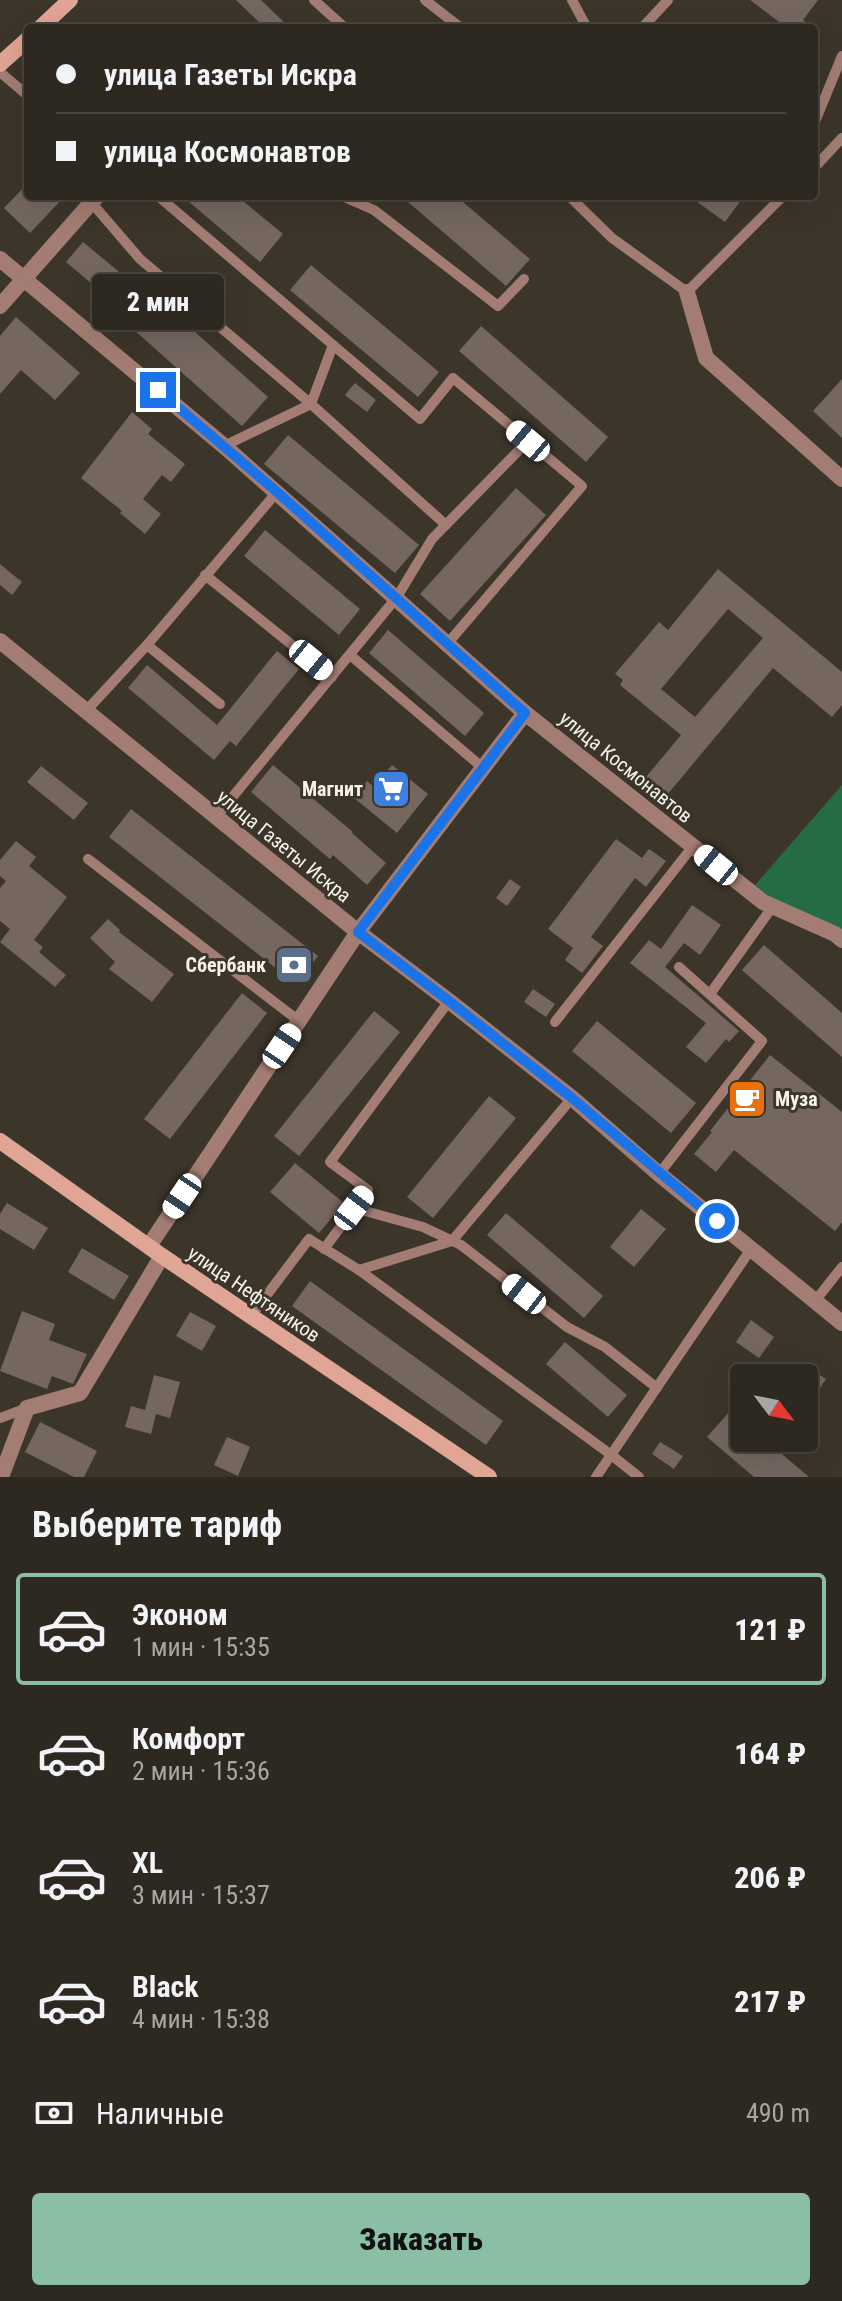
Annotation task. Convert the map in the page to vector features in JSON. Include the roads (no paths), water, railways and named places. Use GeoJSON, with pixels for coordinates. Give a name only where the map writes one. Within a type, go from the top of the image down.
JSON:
{"type":"FeatureCollection","features":[{"type":"Feature","properties":{"kind":"street"},"geometry":{"type":"LineString","coordinates":[[44,24],[70,0]]}},
{"type":"Feature","properties":{"kind":"street"},"geometry":{"type":"LineString","coordinates":[[0,64],[24,43]]}},
{"type":"Feature","properties":{"kind":"street"},"geometry":{"type":"LineString","coordinates":[[0,306],[93,200]]}},
{"type":"Feature","properties":{"kind":"street","name":"улица Космонавтов"},"geometry":{"type":"LineString","coordinates":[[0,259],[224,446],[525,713],[763,902],[842,940]]}},
{"type":"Feature","properties":{"kind":"street"},"geometry":{"type":"LineString","coordinates":[[687,292],[706,358],[842,479]]}},
{"type":"Feature","properties":{"kind":"street","name":"улица Газеты Искра"},"geometry":{"type":"LineString","coordinates":[[0,641],[358,932],[572,1098],[659,1174],[842,1323]]}},
{"type":"Feature","properties":{"kind":"street"},"geometry":{"type":"LineString","coordinates":[[1,1477],[27,1408],[80,1393],[156,1251],[299,1021],[358,932],[525,713]]}},
{"type":"Feature","properties":{"kind":"street","name":"улица Нефтяников"},"geometry":{"type":"LineString","coordinates":[[0,1141],[489,1477]]}},
{"type":"Feature","properties":{"kind":"lane"},"geometry":{"type":"LineString","coordinates":[[314,0],[341,24]]}},
{"type":"Feature","properties":{"kind":"lane"},"geometry":{"type":"LineString","coordinates":[[425,0],[454,24]]}},
{"type":"Feature","properties":{"kind":"lane"},"geometry":{"type":"LineString","coordinates":[[572,0],[585,24]]}},
{"type":"Feature","properties":{"kind":"lane"},"geometry":{"type":"LineString","coordinates":[[646,24],[668,0]]}},
{"type":"Feature","properties":{"kind":"lane"},"geometry":{"type":"LineString","coordinates":[[818,114],[842,56]]}},
{"type":"Feature","properties":{"kind":"lane"},"geometry":{"type":"LineString","coordinates":[[0,72],[24,93]]}},
{"type":"Feature","properties":{"kind":"lane"},"geometry":{"type":"LineString","coordinates":[[818,164],[842,138]]}},
{"type":"Feature","properties":{"kind":"lane"},"geometry":{"type":"LineString","coordinates":[[95,200],[140,259],[311,404],[446,525]]}},
{"type":"Feature","properties":{"kind":"lane"},"geometry":{"type":"LineString","coordinates":[[163,200],[420,419],[453,378],[582,486],[448,643]]}},
{"type":"Feature","properties":{"kind":"lane"},"geometry":{"type":"LineString","coordinates":[[351,200],[374,210],[498,306],[524,279]]}},
{"type":"Feature","properties":{"kind":"lane"},"geometry":{"type":"LineString","coordinates":[[573,200],[612,238],[687,292],[779,200]]}},
{"type":"Feature","properties":{"kind":"lane"},"geometry":{"type":"LineString","coordinates":[[224,446],[311,404],[333,345]]}},
{"type":"Feature","properties":{"kind":"lane"},"geometry":{"type":"LineString","coordinates":[[216,817],[397,597],[432,539],[528,441]]}},
{"type":"Feature","properties":{"kind":"lane"},"geometry":{"type":"LineString","coordinates":[[86,711],[147,645],[277,492]]}},
{"type":"Feature","properties":{"kind":"lane"},"geometry":{"type":"LineString","coordinates":[[205,575],[332,677]]}},
{"type":"Feature","properties":{"kind":"lane"},"geometry":{"type":"LineString","coordinates":[[147,645],[220,704]]}},
{"type":"Feature","properties":{"kind":"lane"},"geometry":{"type":"LineString","coordinates":[[350,655],[483,768]]}},
{"type":"Feature","properties":{"kind":"lane"},"geometry":{"type":"LineString","coordinates":[[555,1022],[693,846]]}},
{"type":"Feature","properties":{"kind":"lane"},"geometry":{"type":"LineString","coordinates":[[88,859],[299,1021]]}},
{"type":"Feature","properties":{"kind":"lane"},"geometry":{"type":"LineString","coordinates":[[710,994],[773,906]]}},
{"type":"Feature","properties":{"kind":"lane"},"geometry":{"type":"LineString","coordinates":[[659,1174],[762,1041],[679,967]]}},
{"type":"Feature","properties":{"kind":"lane"},"geometry":{"type":"LineString","coordinates":[[324,1249],[368,1190],[330,1162],[449,1001]]}},
{"type":"Feature","properties":{"kind":"lane"},"geometry":{"type":"LineString","coordinates":[[359,1270],[452,1241],[572,1098]]}},
{"type":"Feature","properties":{"kind":"lane"},"geometry":{"type":"LineString","coordinates":[[354,1208],[423,1227],[461,1245],[567,1327],[605,1347],[657,1388]]}},
{"type":"Feature","properties":{"kind":"lane"},"geometry":{"type":"LineString","coordinates":[[251,1316],[309,1239],[359,1270],[639,1477]]}},
{"type":"Feature","properties":{"kind":"lane"},"geometry":{"type":"LineString","coordinates":[[596,1477],[751,1249]]}},
{"type":"Feature","properties":{"kind":"lane"},"geometry":{"type":"LineString","coordinates":[[815,1301],[842,1267]]}},
{"type":"Feature","properties":{"kind":"lane"},"geometry":{"type":"LineString","coordinates":[[0,1418],[27,1408]]}},
{"type":"Feature","properties":{"kind":"place","name":"Магнит"},"geometry":{"type":"Point","coordinates":[391,789]}},
{"type":"Feature","properties":{"kind":"place","name":"Сбербанк"},"geometry":{"type":"Point","coordinates":[294,965]}},
{"type":"Feature","properties":{"kind":"place","name":"Муза"},"geometry":{"type":"Point","coordinates":[747,1099]}}]}
